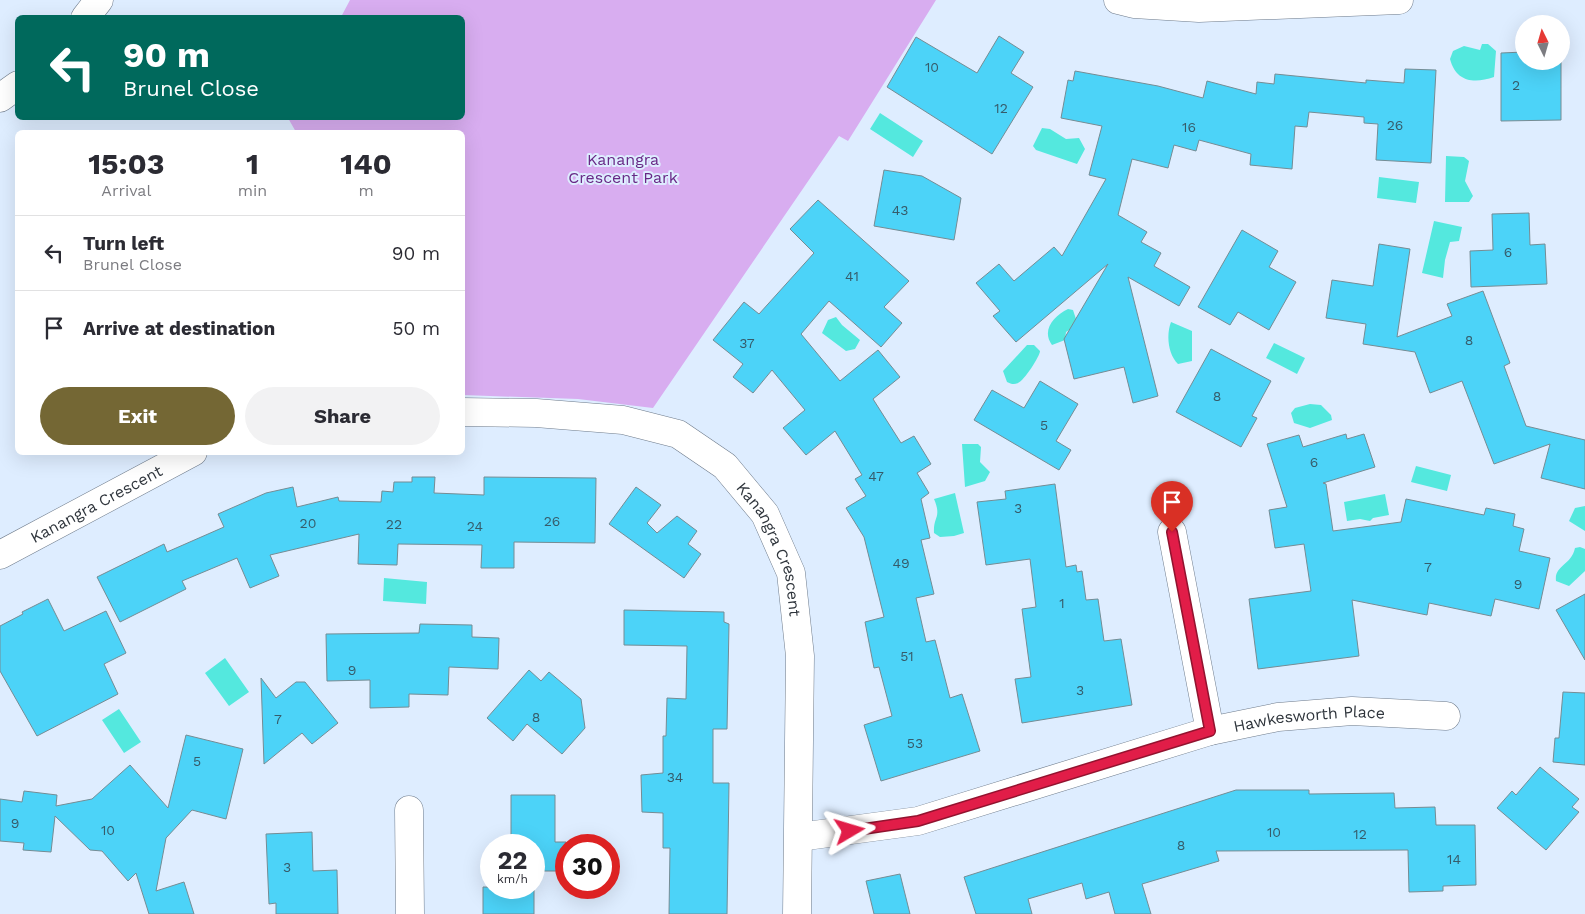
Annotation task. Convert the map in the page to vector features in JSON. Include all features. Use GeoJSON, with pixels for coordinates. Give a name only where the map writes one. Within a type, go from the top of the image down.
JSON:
{"type":"FeatureCollection","features":[{"type":"Feature","properties":{"kind":"street"},"geometry":{"type":"LineString","coordinates":[[87,15],[99,0]]}},
{"type":"Feature","properties":{"kind":"street"},"geometry":{"type":"LineString","coordinates":[[1118,0],[1134,4],[1199,8],[1399,0]]}},
{"type":"Feature","properties":{"kind":"street"},"geometry":{"type":"LineString","coordinates":[[0,98],[15,87]]}},
{"type":"Feature","properties":{"kind":"street","name":"Kanangra Crescent"},"geometry":{"type":"LineString","coordinates":[[465,412],[536,413],[622,420],[678,434],[726,466],[765,514],[791,573],[800,656],[797,914]]}},
{"type":"Feature","properties":{"kind":"street","name":"Kanangra Crescent"},"geometry":{"type":"LineString","coordinates":[[0,555],[187,455]]}},
{"type":"Feature","properties":{"kind":"street"},"geometry":{"type":"LineString","coordinates":[[1172,532],[1210,731]]}},
{"type":"Feature","properties":{"kind":"street","name":"Hawkesworth Place"},"geometry":{"type":"LineString","coordinates":[[799,837],[918,821],[1210,731],[1278,716],[1352,710],[1446,716]]}},
{"type":"Feature","properties":{"kind":"street"},"geometry":{"type":"LineString","coordinates":[[409,810],[410,914]]}},
{"type":"Feature","properties":{"kind":"green space","name":"Kanangra Crescent Park"},"geometry":{"type":"Polygon","coordinates":[[[350,0],[936,0],[848,141],[839,136],[653,408],[578,399],[465,395],[465,130],[295,130],[289,120],[465,120],[465,15],[342,15],[350,0]]]}},
{"type":"Feature","properties":{"kind":"shaded area"},"geometry":{"type":"Polygon","coordinates":[[[1482,44],[1488,44],[1496,51],[1494,77],[1473,80],[1461,77],[1453,67],[1450,59],[1453,51],[1464,46],[1480,50],[1482,44]]]}},
{"type":"Feature","properties":{"kind":"shaded area"},"geometry":{"type":"Polygon","coordinates":[[[880,113],[923,141],[913,157],[870,129],[880,113]]]}},
{"type":"Feature","properties":{"kind":"shaded area"},"geometry":{"type":"Polygon","coordinates":[[[1042,128],[1050,129],[1066,139],[1079,138],[1085,149],[1077,164],[1036,150],[1033,146],[1042,128]]]}},
{"type":"Feature","properties":{"kind":"shaded area"},"geometry":{"type":"Polygon","coordinates":[[[1446,156],[1464,157],[1469,161],[1465,181],[1473,196],[1469,202],[1445,202],[1446,156]]]}},
{"type":"Feature","properties":{"kind":"shaded area"},"geometry":{"type":"Polygon","coordinates":[[[1379,177],[1419,182],[1416,203],[1377,198],[1379,177]]]}},
{"type":"Feature","properties":{"kind":"shaded area"},"geometry":{"type":"Polygon","coordinates":[[[1434,221],[1462,227],[1459,241],[1450,242],[1443,278],[1422,273],[1434,221]]]}},
{"type":"Feature","properties":{"kind":"shaded area"},"geometry":{"type":"Polygon","coordinates":[[[1068,309],[1073,310],[1076,319],[1072,328],[1066,332],[1065,340],[1052,345],[1048,334],[1051,324],[1058,315],[1068,309]]]}},
{"type":"Feature","properties":{"kind":"shaded area"},"geometry":{"type":"Polygon","coordinates":[[[836,317],[842,325],[860,340],[855,349],[846,351],[822,333],[828,320],[836,317]]]}},
{"type":"Feature","properties":{"kind":"shaded area"},"geometry":{"type":"Polygon","coordinates":[[[1171,322],[1192,331],[1192,361],[1178,364],[1172,355],[1168,338],[1171,322]]]}},
{"type":"Feature","properties":{"kind":"shaded area"},"geometry":{"type":"Polygon","coordinates":[[[1274,343],[1305,358],[1297,374],[1266,358],[1274,343]]]}},
{"type":"Feature","properties":{"kind":"shaded area"},"geometry":{"type":"Polygon","coordinates":[[[1027,345],[1034,345],[1040,351],[1028,373],[1021,381],[1017,384],[1011,384],[1007,382],[1003,371],[1027,345]]]}},
{"type":"Feature","properties":{"kind":"shaded area"},"geometry":{"type":"Polygon","coordinates":[[[1310,404],[1321,405],[1331,415],[1332,420],[1310,428],[1294,423],[1291,413],[1295,408],[1310,404]]]}},
{"type":"Feature","properties":{"kind":"shaded area"},"geometry":{"type":"Polygon","coordinates":[[[962,444],[978,444],[981,447],[980,462],[990,472],[985,481],[965,487],[962,444]]]}},
{"type":"Feature","properties":{"kind":"shaded area"},"geometry":{"type":"Polygon","coordinates":[[[1416,466],[1451,475],[1447,491],[1411,482],[1416,466]]]}},
{"type":"Feature","properties":{"kind":"shaded area"},"geometry":{"type":"Polygon","coordinates":[[[955,493],[964,533],[940,537],[934,533],[937,510],[934,499],[955,493]]]}},
{"type":"Feature","properties":{"kind":"shaded area"},"geometry":{"type":"Polygon","coordinates":[[[1385,494],[1389,515],[1373,518],[1370,521],[1360,519],[1347,521],[1344,502],[1385,494]]]}},
{"type":"Feature","properties":{"kind":"shaded area"},"geometry":{"type":"Polygon","coordinates":[[[1585,506],[1585,531],[1569,521],[1575,508],[1585,506]]]}},
{"type":"Feature","properties":{"kind":"shaded area"},"geometry":{"type":"Polygon","coordinates":[[[1575,548],[1585,549],[1585,571],[1569,586],[1556,581],[1560,568],[1573,554],[1575,548]]]}},
{"type":"Feature","properties":{"kind":"shaded area"},"geometry":{"type":"Polygon","coordinates":[[[384,578],[427,582],[426,604],[383,601],[384,578]]]}},
{"type":"Feature","properties":{"kind":"shaded area"},"geometry":{"type":"Polygon","coordinates":[[[225,658],[249,692],[229,706],[205,673],[225,658]]]}},
{"type":"Feature","properties":{"kind":"shaded area"},"geometry":{"type":"Polygon","coordinates":[[[119,709],[141,742],[124,753],[102,720],[119,709]]]}},
{"type":"Feature","properties":{"kind":"building"},"geometry":{"type":"Polygon","coordinates":[[[999,36],[1024,52],[1011,73],[1033,87],[992,154],[887,87],[916,37],[977,73],[999,36]]]}},
{"type":"Feature","properties":{"kind":"building"},"geometry":{"type":"Polygon","coordinates":[[[1515,52],[1515,70],[1561,70],[1561,120],[1501,121],[1501,53],[1515,52]]]}},
{"type":"Feature","properties":{"kind":"building"},"geometry":{"type":"Polygon","coordinates":[[[1405,69],[1436,70],[1431,163],[1376,160],[1378,124],[1364,123],[1364,117],[1309,112],[1307,127],[1295,126],[1292,169],[1250,165],[1251,154],[1199,140],[1196,151],[1174,145],[1168,168],[1132,159],[1118,215],[1147,232],[1141,242],[1161,253],[1154,266],[1190,287],[1179,306],[1128,277],[1158,396],[1133,403],[1124,367],[1074,379],[1064,339],[1108,264],[1016,342],[993,316],[1000,311],[976,283],[999,264],[1014,281],[1054,247],[1062,256],[1106,179],[1089,175],[1102,126],[1061,118],[1068,80],[1073,81],[1075,71],[1158,86],[1203,98],[1207,81],[1256,94],[1257,82],[1274,84],[1275,74],[1366,83],[1366,80],[1404,83],[1405,69]]]}},
{"type":"Feature","properties":{"kind":"building"},"geometry":{"type":"Polygon","coordinates":[[[884,170],[922,176],[961,198],[954,240],[874,226],[884,170]]]}},
{"type":"Feature","properties":{"kind":"building"},"geometry":{"type":"Polygon","coordinates":[[[818,200],[909,281],[884,307],[902,323],[881,347],[829,301],[801,334],[840,381],[878,350],[900,377],[873,399],[901,443],[914,436],[931,464],[917,473],[929,493],[921,499],[930,538],[921,540],[934,594],[916,598],[926,642],[935,640],[950,698],[962,694],[980,751],[881,781],[864,725],[892,716],[879,667],[874,668],[865,622],[884,617],[864,537],[846,508],[866,496],[855,479],[862,475],[835,431],[806,455],[783,428],[805,410],[772,370],[753,393],[733,377],[743,364],[713,340],[744,302],[759,314],[814,253],[790,229],[818,200]]]}},
{"type":"Feature","properties":{"kind":"building"},"geometry":{"type":"Polygon","coordinates":[[[1529,213],[1530,245],[1545,244],[1547,284],[1471,287],[1470,251],[1493,250],[1492,214],[1529,213]]]}},
{"type":"Feature","properties":{"kind":"building"},"geometry":{"type":"Polygon","coordinates":[[[1242,230],[1278,251],[1269,267],[1296,282],[1269,330],[1238,312],[1230,325],[1198,307],[1242,230]]]}},
{"type":"Feature","properties":{"kind":"building"},"geometry":{"type":"Polygon","coordinates":[[[1379,244],[1410,249],[1397,337],[1452,316],[1447,304],[1483,291],[1510,363],[1504,366],[1526,426],[1585,440],[1585,489],[1541,478],[1550,444],[1494,464],[1462,381],[1430,393],[1415,352],[1363,344],[1366,324],[1326,318],[1332,280],[1373,286],[1379,244]]]}},
{"type":"Feature","properties":{"kind":"building"},"geometry":{"type":"Polygon","coordinates":[[[1211,349],[1271,381],[1252,416],[1257,418],[1241,447],[1176,412],[1211,349]]]}},
{"type":"Feature","properties":{"kind":"building"},"geometry":{"type":"Polygon","coordinates":[[[1040,381],[1078,404],[1056,441],[1071,450],[1059,470],[974,420],[992,390],[1024,408],[1040,381]]]}},
{"type":"Feature","properties":{"kind":"building"},"geometry":{"type":"Polygon","coordinates":[[[1346,434],[1347,439],[1364,434],[1375,467],[1323,483],[1326,484],[1333,531],[1401,522],[1406,499],[1484,515],[1486,508],[1515,514],[1513,526],[1524,529],[1519,551],[1550,558],[1539,609],[1495,599],[1491,616],[1429,603],[1427,615],[1352,600],[1359,656],[1258,669],[1249,599],[1311,591],[1304,544],[1275,548],[1269,510],[1287,507],[1267,444],[1299,435],[1303,447],[1346,434]]]}},
{"type":"Feature","properties":{"kind":"building"},"geometry":{"type":"Polygon","coordinates":[[[412,477],[435,477],[434,493],[484,495],[484,477],[596,478],[595,543],[514,542],[514,568],[481,568],[482,545],[398,544],[397,565],[358,564],[359,534],[270,555],[279,576],[250,588],[237,558],[182,581],[186,589],[120,622],[97,577],[164,544],[167,552],[224,527],[218,514],[266,493],[293,487],[297,507],[338,497],[339,501],[381,502],[382,491],[393,492],[394,482],[412,482],[412,477]]]}},
{"type":"Feature","properties":{"kind":"building"},"geometry":{"type":"Polygon","coordinates":[[[1055,484],[1066,567],[1076,565],[1077,572],[1082,571],[1086,600],[1098,599],[1104,641],[1121,639],[1132,705],[1022,723],[1015,679],[1031,677],[1022,609],[1036,607],[1030,559],[986,565],[977,502],[1006,499],[1005,491],[1055,484]]]}},
{"type":"Feature","properties":{"kind":"building"},"geometry":{"type":"Polygon","coordinates":[[[636,487],[661,505],[647,523],[657,533],[677,516],[697,531],[688,544],[701,554],[684,578],[609,524],[636,487]]]}},
{"type":"Feature","properties":{"kind":"building"},"geometry":{"type":"Polygon","coordinates":[[[1585,594],[1585,660],[1556,610],[1585,594]]]}},
{"type":"Feature","properties":{"kind":"building"},"geometry":{"type":"Polygon","coordinates":[[[48,599],[64,631],[106,611],[126,653],[104,664],[118,694],[37,736],[0,671],[0,626],[48,599]]]}},
{"type":"Feature","properties":{"kind":"building"},"geometry":{"type":"Polygon","coordinates":[[[624,610],[724,612],[724,622],[729,624],[727,729],[713,729],[713,783],[729,783],[727,914],[669,914],[670,848],[663,848],[663,813],[642,812],[641,775],[663,773],[663,736],[666,736],[667,698],[686,699],[687,646],[624,645],[624,610]]]}},
{"type":"Feature","properties":{"kind":"building"},"geometry":{"type":"Polygon","coordinates":[[[420,624],[472,625],[472,637],[499,638],[498,669],[449,667],[448,695],[409,694],[409,707],[370,708],[370,680],[327,681],[326,634],[419,633],[420,624]]]}},
{"type":"Feature","properties":{"kind":"building"},"geometry":{"type":"Polygon","coordinates":[[[529,670],[541,681],[549,672],[581,699],[585,728],[562,754],[527,724],[513,741],[487,718],[529,670]]]}},
{"type":"Feature","properties":{"kind":"building"},"geometry":{"type":"Polygon","coordinates":[[[261,678],[276,698],[296,682],[305,682],[338,723],[312,744],[302,733],[264,764],[261,678]]]}},
{"type":"Feature","properties":{"kind":"building"},"geometry":{"type":"Polygon","coordinates":[[[1563,692],[1585,693],[1585,765],[1553,762],[1555,738],[1559,738],[1563,692]]]}},
{"type":"Feature","properties":{"kind":"building"},"geometry":{"type":"Polygon","coordinates":[[[186,735],[243,749],[226,819],[192,810],[166,838],[156,891],[184,882],[194,914],[149,914],[136,873],[128,881],[102,851],[90,850],[55,816],[51,852],[23,850],[24,843],[0,841],[0,799],[22,802],[24,791],[57,795],[56,806],[92,799],[130,765],[168,808],[186,735]]]}},
{"type":"Feature","properties":{"kind":"building"},"geometry":{"type":"Polygon","coordinates":[[[1540,767],[1579,799],[1572,807],[1579,812],[1546,850],[1497,808],[1512,791],[1516,795],[1540,767]]]}},
{"type":"Feature","properties":{"kind":"building"},"geometry":{"type":"Polygon","coordinates":[[[1236,790],[1309,790],[1309,794],[1394,793],[1395,808],[1435,807],[1436,825],[1475,825],[1476,885],[1443,886],[1443,891],[1409,892],[1408,850],[1216,851],[1219,861],[1142,884],[1151,914],[1115,914],[1109,892],[1086,899],[1082,883],[1028,899],[1032,914],[976,914],[964,877],[1236,790]]]}},
{"type":"Feature","properties":{"kind":"building"},"geometry":{"type":"Polygon","coordinates":[[[511,795],[555,795],[555,871],[545,871],[545,834],[511,834],[511,795]]]}},
{"type":"Feature","properties":{"kind":"building"},"geometry":{"type":"Polygon","coordinates":[[[312,832],[313,871],[337,870],[338,914],[276,914],[276,903],[269,904],[266,834],[312,832]]]}},
{"type":"Feature","properties":{"kind":"building"},"geometry":{"type":"Polygon","coordinates":[[[900,874],[910,914],[874,914],[866,881],[900,874]]]}},
{"type":"Feature","properties":{"kind":"building"},"geometry":{"type":"Polygon","coordinates":[[[483,899],[534,899],[534,914],[483,914],[483,899]]]}},
{"type":"Feature","properties":{"kind":"route"},"geometry":{"type":"LineString","coordinates":[[850,831],[918,821],[1210,731],[1172,532]]}}]}
